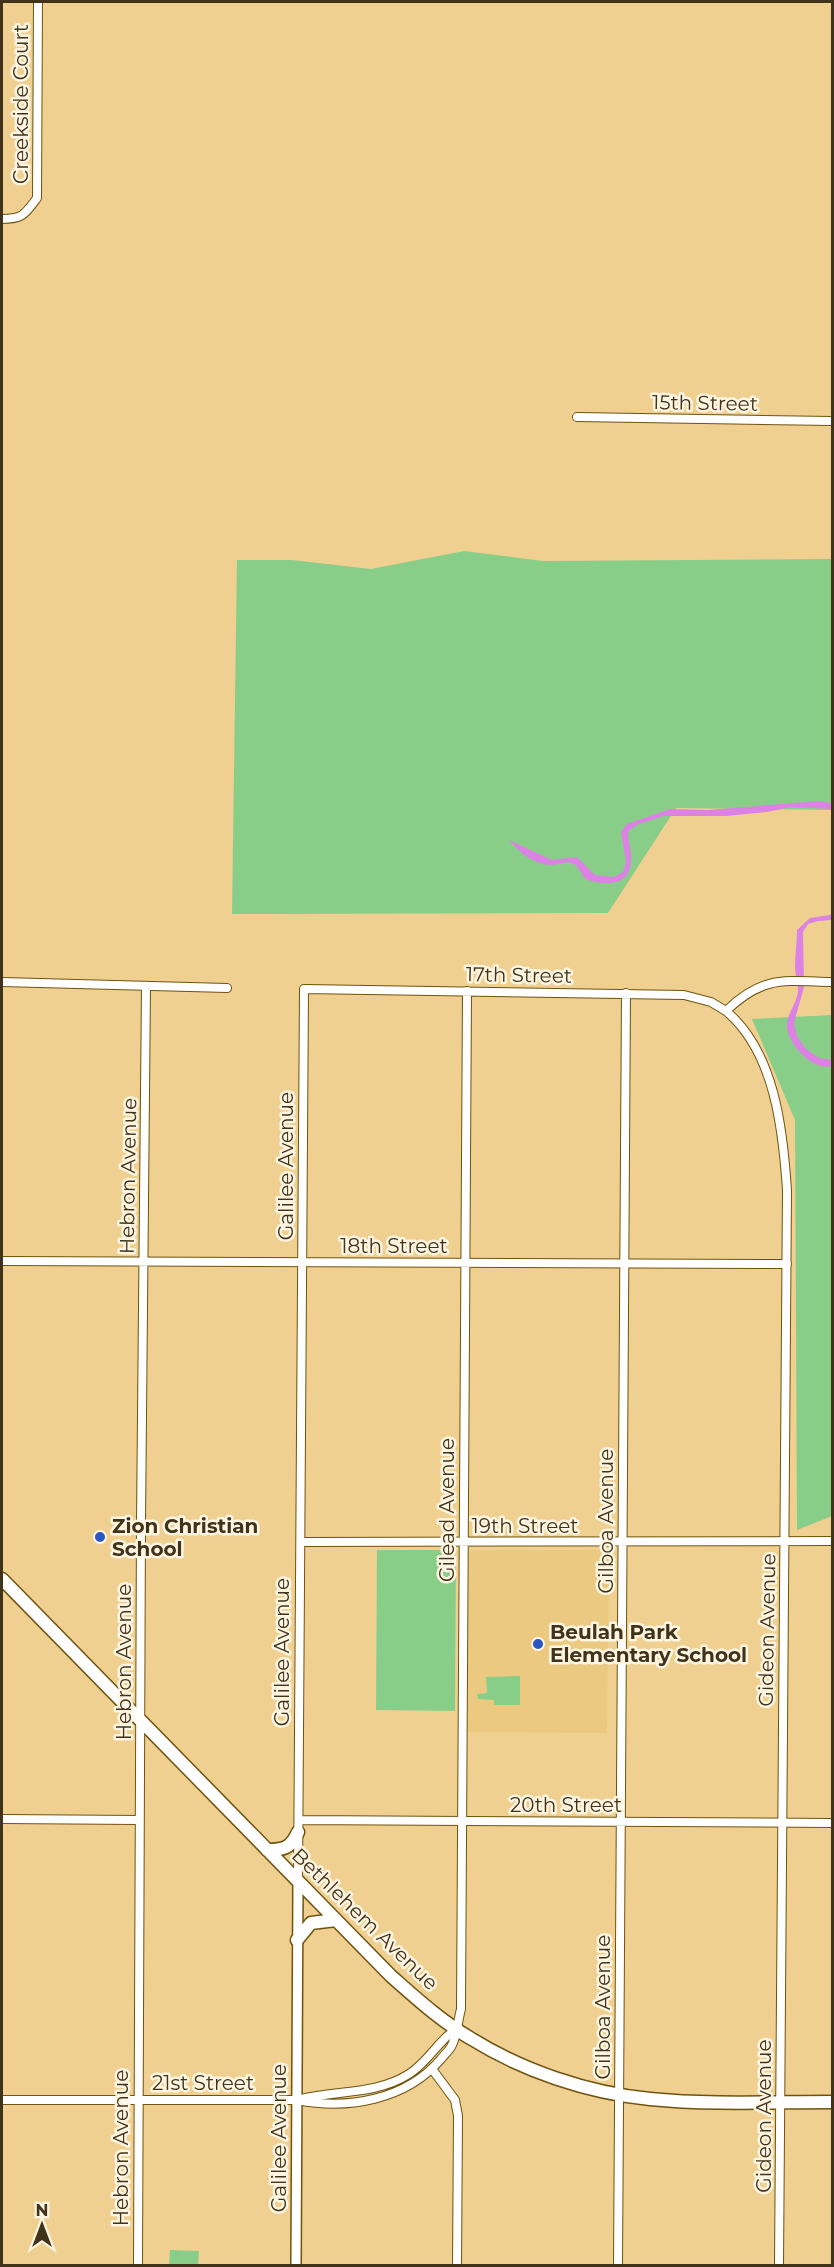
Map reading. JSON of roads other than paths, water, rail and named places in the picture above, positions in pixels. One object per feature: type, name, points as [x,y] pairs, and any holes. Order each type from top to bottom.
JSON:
[{"type":"main road","name":"Bethlehem Avenue","points":[[2,1579],[391,1976],[456,2029],[504,2056],[539,2072],[593,2089],[683,2101],[832,2102]]},
{"type":"main road","points":[[267,1850],[292,1845],[298,1826]]},
{"type":"main road","points":[[297,1940],[311,1923],[336,1920]]},
{"type":"street","name":"Creekside Court","points":[[2,219],[24,216],[37,198],[38,2]]},
{"type":"street","name":"15th Street","points":[[577,417],[832,421]]},
{"type":"street","points":[[2,982],[227,988]]},
{"type":"street","points":[[726,1011],[741,997],[770,982],[832,982]]},
{"type":"street","name":"Hebron Avenue","points":[[138,2265],[146,986]]},
{"type":"street","name":"17th Street","points":[[304,1038],[304,989],[696,996],[726,1011]]},
{"type":"street","name":"Gilead Avenue","points":[[432,2069],[453,2045],[461,2009],[467,991]]},
{"type":"street","name":"Gilboa Avenue","points":[[618,2265],[626,993]]},
{"type":"street","name":"Gideon Avenue","points":[[726,1011],[748,1034],[765,1071],[774,1095],[784,1151],[787,1264],[779,2265]]},
{"type":"street","name":"Galilee Avenue","points":[[296,2265],[304,1038]]},
{"type":"street","name":"18th Street","points":[[2,1261],[787,1264]]},
{"type":"street","name":"19th Street","points":[[301,1542],[832,1541]]},
{"type":"street","points":[[2,1819],[140,1820]]},
{"type":"street","name":"20th Street","points":[[298,1826],[461,1821],[832,1823]]},
{"type":"street","name":"21st Street","points":[[297,2100],[317,2095],[346,2094],[376,2088],[409,2074],[423,2062],[443,2038],[456,2029]]},
{"type":"street","points":[[432,2069],[455,2100],[458,2116],[457,2265]]},
{"type":"street","name":"21st Street","points":[[2,2100],[297,2100],[319,2104],[354,2103],[376,2098],[417,2082],[432,2069]]},
{"type":"place","name":"Zion Christian School","points":[[100,1537]]},
{"type":"place","name":"Beulah Park Elementary School","points":[[538,1644]]}]
